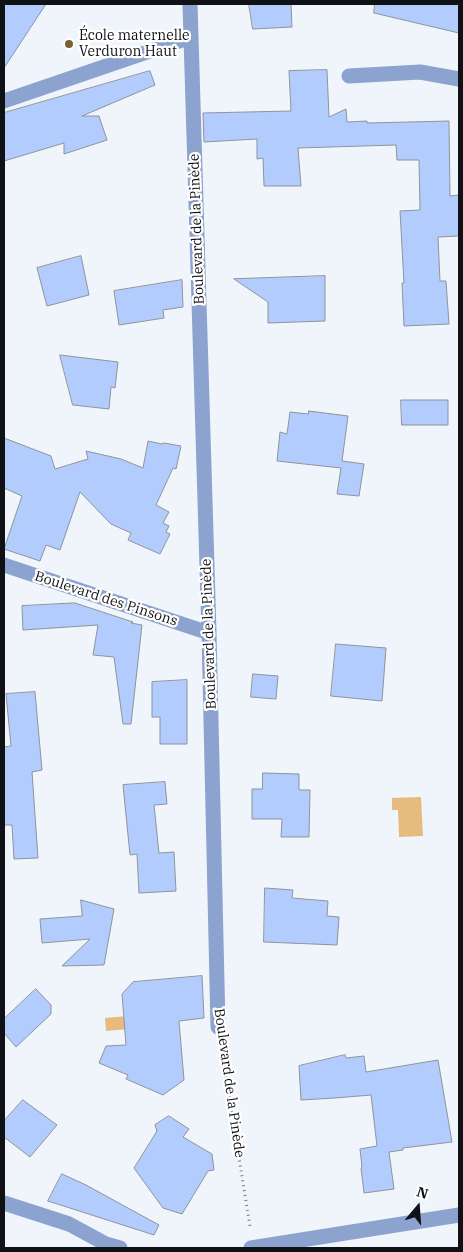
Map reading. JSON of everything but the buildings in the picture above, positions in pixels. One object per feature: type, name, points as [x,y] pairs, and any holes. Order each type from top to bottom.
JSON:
[{"type":"street","name":"Boulevard de la Pinède","points":[[190,4],[209,633],[218,1027]]},
{"type":"street","points":[[4,101],[190,37]]},
{"type":"street","points":[[349,76],[420,72],[459,79]]},
{"type":"street","name":"Boulevard des Pinsons","points":[[4,565],[209,633]]},
{"type":"street","points":[[4,1203],[69,1224],[106,1244],[120,1248]]},
{"type":"street","points":[[251,1248],[459,1214]]},
{"type":"path","name":"Boulevard de la Pinède","points":[[218,1027],[251,1232],[264,1230],[266,1246]]},
{"type":"shaded area","points":[[421,797],[423,836],[399,837],[398,810],[392,810],[392,798]]},
{"type":"shaded area","points":[[139,1015],[140,1028],[106,1031],[105,1018]]},
{"type":"place","name":"École maternelle Verduron Haut","points":[[69,44]]}]
